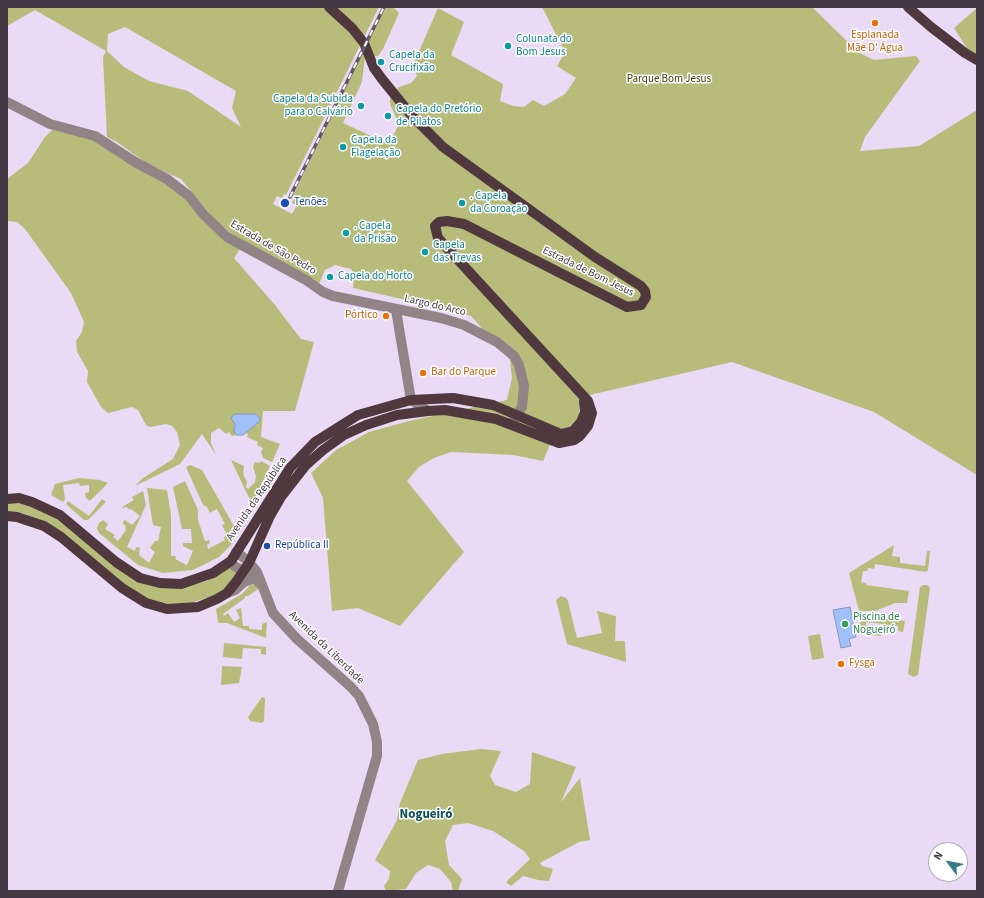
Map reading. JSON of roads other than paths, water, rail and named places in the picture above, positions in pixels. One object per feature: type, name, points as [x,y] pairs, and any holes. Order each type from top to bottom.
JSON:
[{"type":"main road","name":"Estrada de Bom Jesus","points":[[329,7],[352,28],[364,43],[374,68],[382,79],[412,116],[443,147],[589,252],[641,286],[645,291],[646,297],[641,305],[627,307],[464,224],[447,221],[439,222],[435,226],[435,232],[443,243],[534,340],[583,397]]},
{"type":"main road","points":[[908,7],[947,40],[977,60]]},
{"type":"main road","name":"Avenida da República","points":[[7,499],[18,498],[32,502],[60,515],[129,571],[140,578],[160,583],[190,583],[214,573],[233,557],[290,468],[315,442],[358,416],[411,400],[452,398],[493,405],[518,414],[556,433],[569,433],[578,426],[585,412],[583,397]]},
{"type":"main road","name":"Avenida da República","points":[[7,516],[17,517],[44,526],[62,537],[122,588],[146,604],[167,609],[198,607],[217,599],[226,593],[247,567],[270,516],[281,497],[306,465],[323,450],[344,435],[371,422],[397,415],[445,410],[481,415],[511,424],[559,443],[574,440],[585,431],[591,419],[590,406],[583,397]]},
{"type":"street","name":"Estrada de São Pedro","points":[[7,102],[50,124],[95,136],[135,162],[167,179],[189,196],[204,215],[227,237],[306,280],[323,292],[333,296],[396,310]]},
{"type":"street","name":"Largo do Arco","points":[[411,400],[396,310],[441,318],[464,325],[497,342],[514,356],[524,386],[524,400],[518,414],[511,424]]},
{"type":"street","points":[[411,400],[428,411]]},
{"type":"street","points":[[233,557],[234,566],[247,567],[257,581]]},
{"type":"street","points":[[226,593],[235,590],[244,582],[257,581]]},
{"type":"street","name":"Avenida da Liberdade","points":[[257,581],[273,613],[297,639],[351,687],[359,696],[373,724],[377,742],[377,756],[338,891]]},
{"type":"water","points":[[235,414],[256,414],[260,421],[243,435],[237,435],[234,432],[235,424],[231,418]]},
{"type":"water","name":"Piscina de Nogueiró","points":[[850,607],[856,637],[849,639],[851,646],[841,648],[833,610]]},
{"type":"railway","points":[[290,197],[384,7]]},
{"type":"place","name":"Esplanada Mãe D' Água","points":[[875,23]]},
{"type":"place","name":"Colunata do Bom Jesus","points":[[508,46]]},
{"type":"place","name":"Capela da Crucifixão","points":[[381,62]]},
{"type":"place","name":"Capela da Subida para o Calvário","points":[[361,106]]},
{"type":"place","name":"Capela do Pretório de Pilatos","points":[[388,116]]},
{"type":"place","name":"Capela da Flagelação","points":[[343,147]]},
{"type":"place","name":"Tenões","points":[[285,203]]},
{"type":"place","name":". Capela da Coroação","points":[[462,203]]},
{"type":"place","name":". Capela da Prisão","points":[[346,233]]},
{"type":"place","name":"Capela das Trevas","points":[[425,252]]},
{"type":"place","name":"Capela do Horto","points":[[330,277]]},
{"type":"place","name":"Pórtico","points":[[386,316]]},
{"type":"place","name":"Bar do Parque","points":[[423,373]]},
{"type":"place","name":"República II","points":[[267,546]]},
{"type":"place","name":"Piscina de Nogueiró","points":[[845,624]]},
{"type":"place","name":"Fysga","points":[[841,664]]},
{"type":"district","name":"Nogueiró","points":[[426,815]]},
{"type":"park label","name":"Parque Bom Jesus","points":[[669,80]]}]
